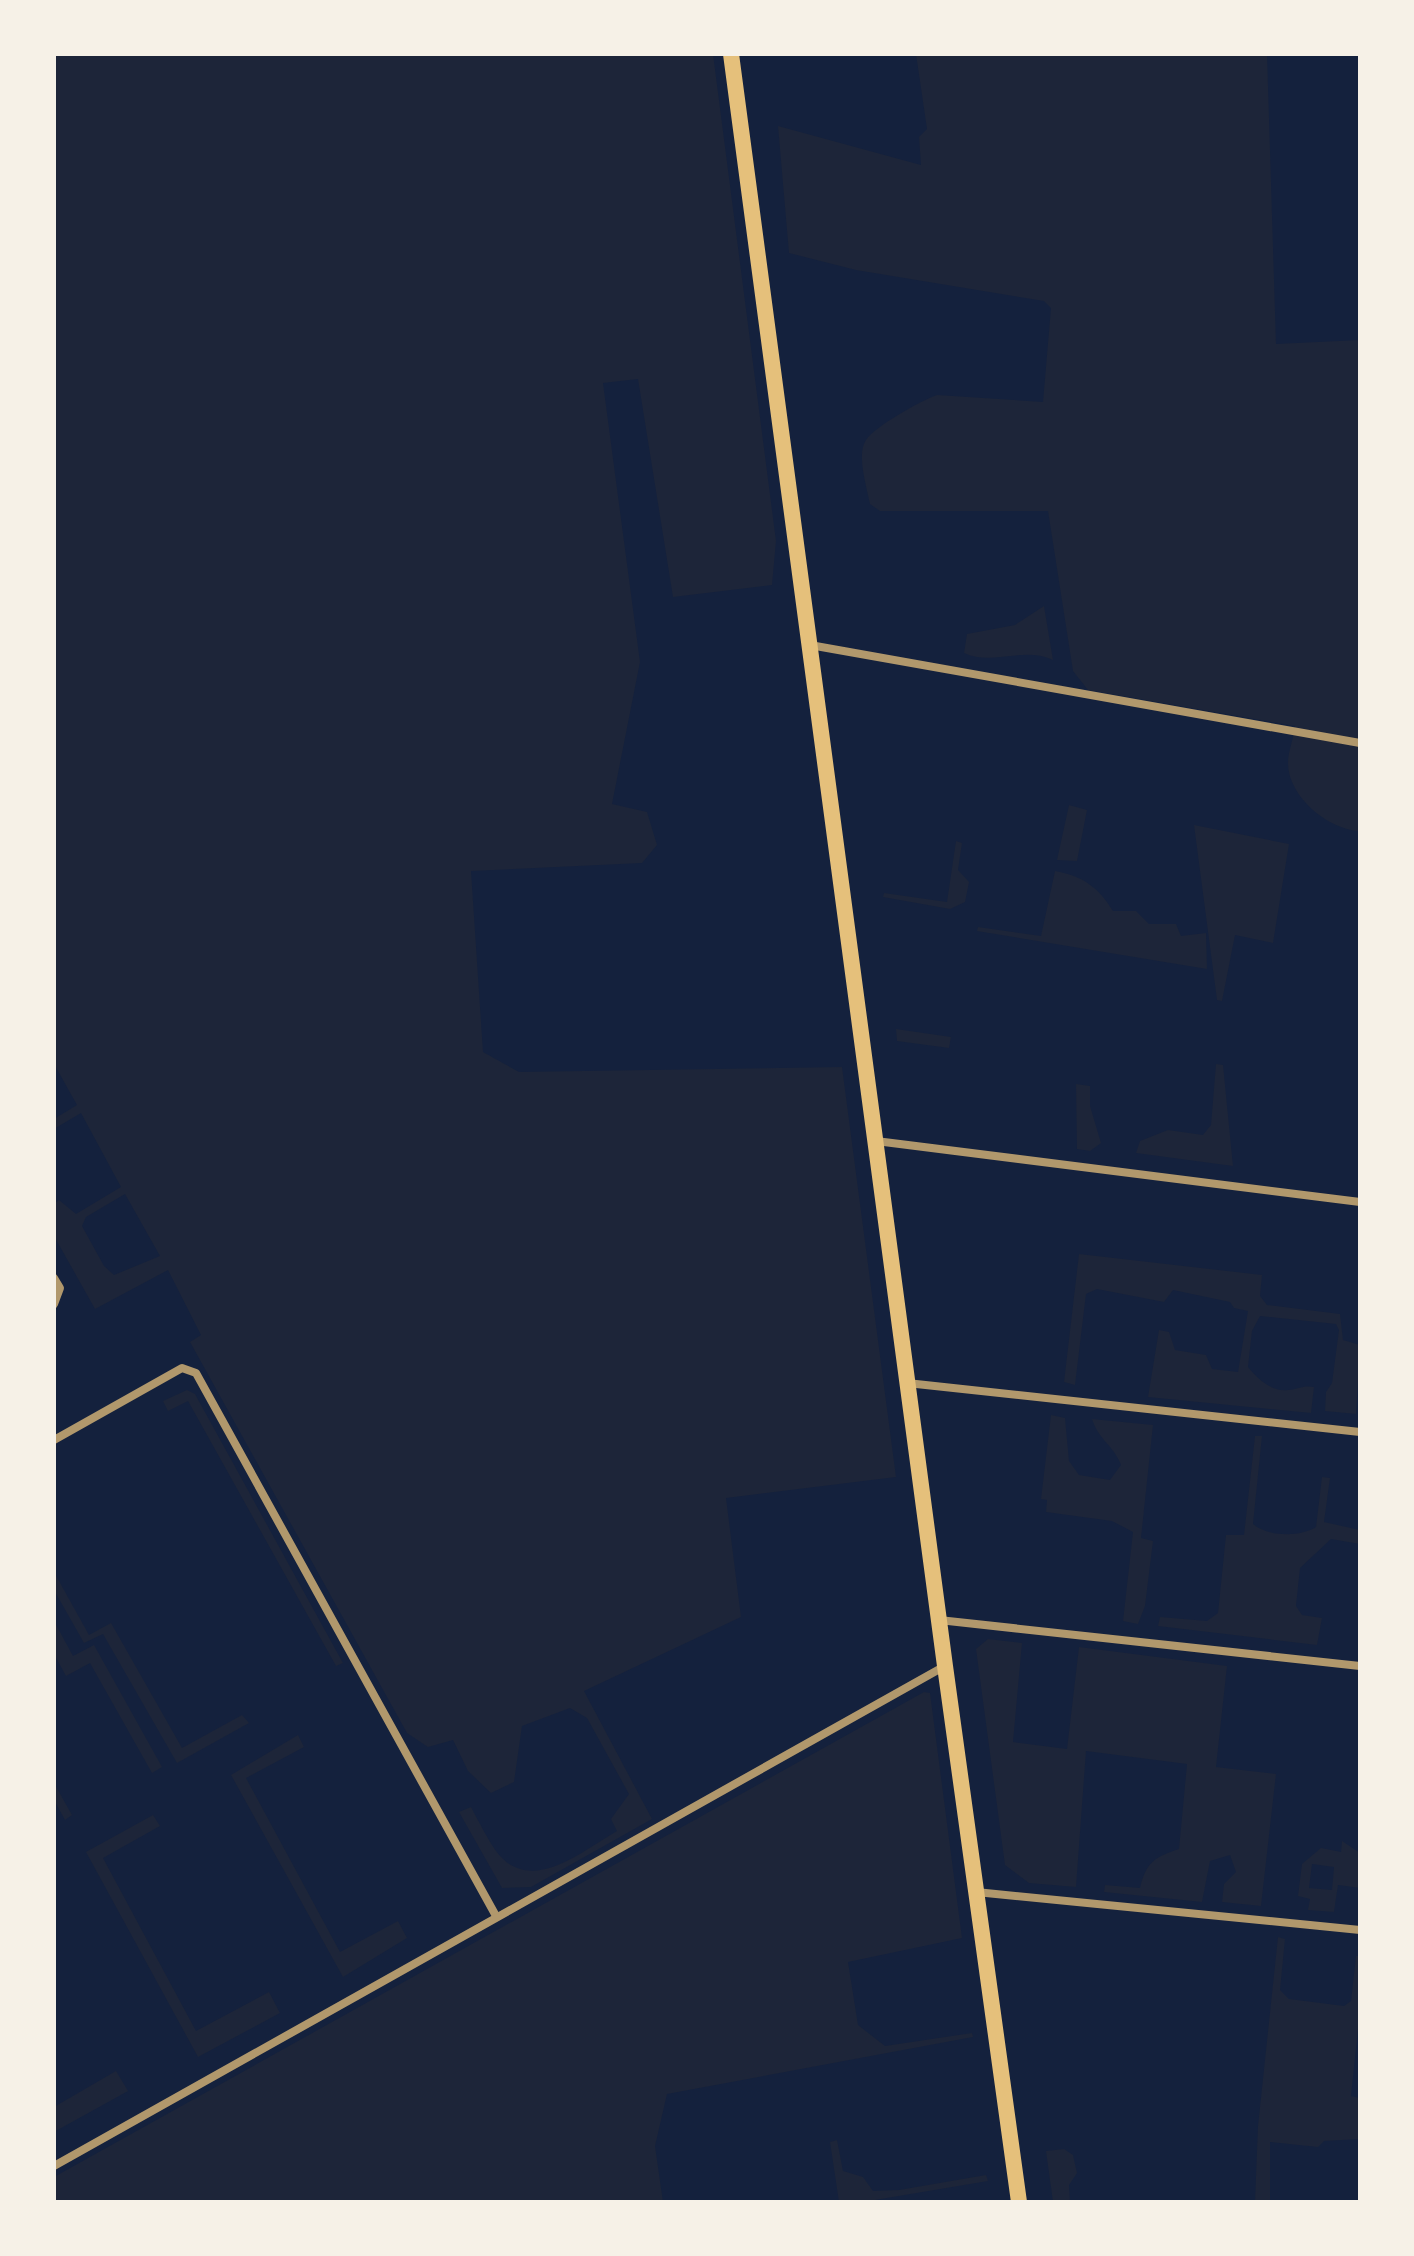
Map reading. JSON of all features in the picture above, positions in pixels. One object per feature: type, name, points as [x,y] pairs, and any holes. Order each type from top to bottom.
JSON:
[{"type":"main road","points":[[731,54],[938,1620],[1019,2202]]},
{"type":"street","points":[[810,645],[1360,743]]},
{"type":"street","points":[[875,1141],[1360,1202]]},
{"type":"street","points":[[54,1278],[60,1288],[54,1304]]},
{"type":"street","points":[[54,1440],[182,1368],[196,1373],[496,1916]]},
{"type":"street","points":[[907,1383],[1360,1432]]},
{"type":"street","points":[[938,1620],[1360,1666]]},
{"type":"street","points":[[54,2166],[945,1666]]},
{"type":"street","points":[[976,1892],[1360,1930]]},
{"type":"shaded area","points":[[54,54],[713,54],[776,541],[772,585],[673,597],[638,379],[603,383],[640,662],[612,804],[647,812],[657,845],[642,863],[471,871],[483,1052],[519,1072],[842,1067],[896,1477],[726,1498],[741,1617],[584,1691],[652,1819],[531,1887],[502,1888],[459,1812],[471,1807],[496,1851],[510,1864],[524,1870],[540,1870],[572,1858],[617,1831],[611,1819],[629,1794],[587,1718],[570,1708],[522,1726],[514,1782],[491,1793],[468,1771],[453,1740],[428,1747],[407,1733],[190,1342],[201,1335],[168,1270],[95,1309],[54,1236],[54,1204],[59,1200],[76,1214],[121,1187],[81,1113],[54,1129],[54,1119],[77,1105],[54,1064]],"holes":[[[125,1194],[160,1256],[114,1275],[104,1266],[82,1226],[86,1217]]]},
{"type":"shaded area","points":[[916,54],[1267,54],[1276,344],[1360,340],[1360,831],[1336,825],[1324,818],[1295,788],[1288,763],[1295,726],[1088,690],[1073,671],[1048,511],[880,511],[870,504],[863,471],[863,446],[878,428],[899,414],[937,395],[1043,402],[1051,308],[1044,301],[856,270],[789,253],[778,126],[921,165],[919,137],[927,129]]},
{"type":"shaded area","points":[[1044,606],[1053,660],[1031,655],[986,658],[964,653],[967,634],[1015,625]]},
{"type":"shaded area","points":[[1069,805],[1087,810],[1077,861],[1057,860]]},
{"type":"shaded area","points":[[1194,825],[1289,844],[1273,943],[1235,935],[1222,1001],[1217,1000]]},
{"type":"shaded area","points":[[956,841],[962,843],[958,870],[969,882],[965,902],[950,909],[883,897],[884,893],[947,902]]},
{"type":"shaded area","points":[[1055,871],[1089,884],[1102,895],[1113,911],[1136,911],[1149,924],[1176,924],[1181,936],[1206,933],[1207,969],[977,931],[978,927],[1041,936]]},
{"type":"shaded area","points":[[896,1029],[951,1037],[949,1048],[897,1041]]},
{"type":"shaded area","points":[[1216,1064],[1223,1065],[1233,1166],[1136,1153],[1140,1141],[1168,1130],[1203,1135],[1211,1125]]},
{"type":"shaded area","points":[[1076,1084],[1090,1086],[1090,1106],[1101,1143],[1090,1151],[1077,1149]]},
{"type":"shaded area","points":[[1079,1254],[1262,1275],[1260,1296],[1267,1305],[1340,1314],[1343,1340],[1360,1345],[1356,1414],[1325,1411],[1339,1330],[1336,1324],[1260,1316],[1252,1331],[1248,1367],[1260,1380],[1276,1389],[1314,1387],[1311,1413],[1148,1397],[1159,1330],[1169,1332],[1175,1350],[1206,1355],[1212,1369],[1238,1372],[1248,1311],[1234,1308],[1230,1302],[1173,1290],[1164,1302],[1097,1289],[1086,1294],[1075,1385],[1064,1382]]},
{"type":"shaded area","points":[[187,1390],[195,1394],[343,1663],[336,1666],[188,1401],[168,1411],[163,1401]]},
{"type":"shaded area","points":[[1051,1415],[1065,1418],[1069,1461],[1079,1475],[1110,1480],[1121,1465],[1092,1419],[1153,1425],[1141,1538],[1153,1541],[1145,1606],[1138,1624],[1123,1621],[1133,1532],[1112,1521],[1046,1512],[1047,1500],[1041,1499]]},
{"type":"shaded area","points":[[1255,1436],[1262,1436],[1253,1524],[1284,1534],[1302,1533],[1316,1527],[1322,1477],[1330,1478],[1324,1522],[1360,1530],[1360,1544],[1331,1539],[1300,1568],[1296,1606],[1302,1615],[1322,1618],[1317,1645],[1158,1626],[1160,1617],[1207,1621],[1218,1613],[1226,1535],[1244,1535]]},
{"type":"shaded area","points":[[54,1572],[89,1635],[111,1623],[182,1748],[242,1715],[249,1723],[177,1763],[103,1634],[84,1643],[54,1590]]},
{"type":"shaded area","points":[[54,1621],[73,1656],[94,1645],[162,1767],[152,1773],[90,1663],[66,1676],[54,1654]]},
{"type":"shaded area","points":[[988,1639],[1022,1643],[1013,1742],[1067,1749],[1079,1647],[1227,1666],[1216,1767],[1276,1774],[1261,1906],[1222,1902],[1224,1884],[1236,1872],[1230,1855],[1210,1861],[1202,1902],[1104,1892],[1105,1885],[1140,1888],[1152,1862],[1179,1849],[1187,1764],[1086,1751],[1076,1887],[1029,1883],[1005,1865],[976,1649]]},
{"type":"shaded area","points":[[924,1692],[930,1693],[962,1938],[848,1962],[858,2025],[885,2046],[972,2033],[973,2037],[667,2094],[655,2146],[663,2202],[54,2200],[54,2177]]},
{"type":"shaded area","points":[[298,1735],[304,1747],[246,1778],[340,1952],[398,1921],[407,1938],[343,1977],[231,1775]]},
{"type":"shaded area","points":[[54,1783],[72,1815],[65,1820],[54,1800]]},
{"type":"shaded area","points":[[153,1815],[160,1826],[103,1858],[196,2031],[269,1992],[280,2013],[198,2057],[86,1852]]},
{"type":"shaded area","points":[[1342,1841],[1360,1853],[1360,1888],[1338,1885],[1334,1912],[1308,1910],[1310,1899],[1298,1896],[1302,1864],[1321,1848],[1341,1852]],"holes":[[[1312,1864],[1334,1867],[1332,1890],[1309,1888]]]},
{"type":"shaded area","points":[[1278,1937],[1285,1939],[1280,1990],[1289,1999],[1344,2006],[1351,2001],[1356,1956],[1360,1956],[1360,2010],[1351,2096],[1360,2098],[1360,2139],[1324,2141],[1318,2147],[1270,2142],[1270,2202],[1255,2202],[1258,2126]]},
{"type":"shaded area","points":[[116,2071],[128,2091],[54,2132],[54,2107]]},
{"type":"shaded area","points":[[837,2140],[843,2171],[863,2177],[873,2191],[899,2190],[986,2175],[988,2181],[863,2202],[839,2202],[830,2142]]},
{"type":"shaded area","points":[[1064,2149],[1073,2155],[1077,2173],[1069,2185],[1070,2202],[1053,2202],[1046,2151]]}]
